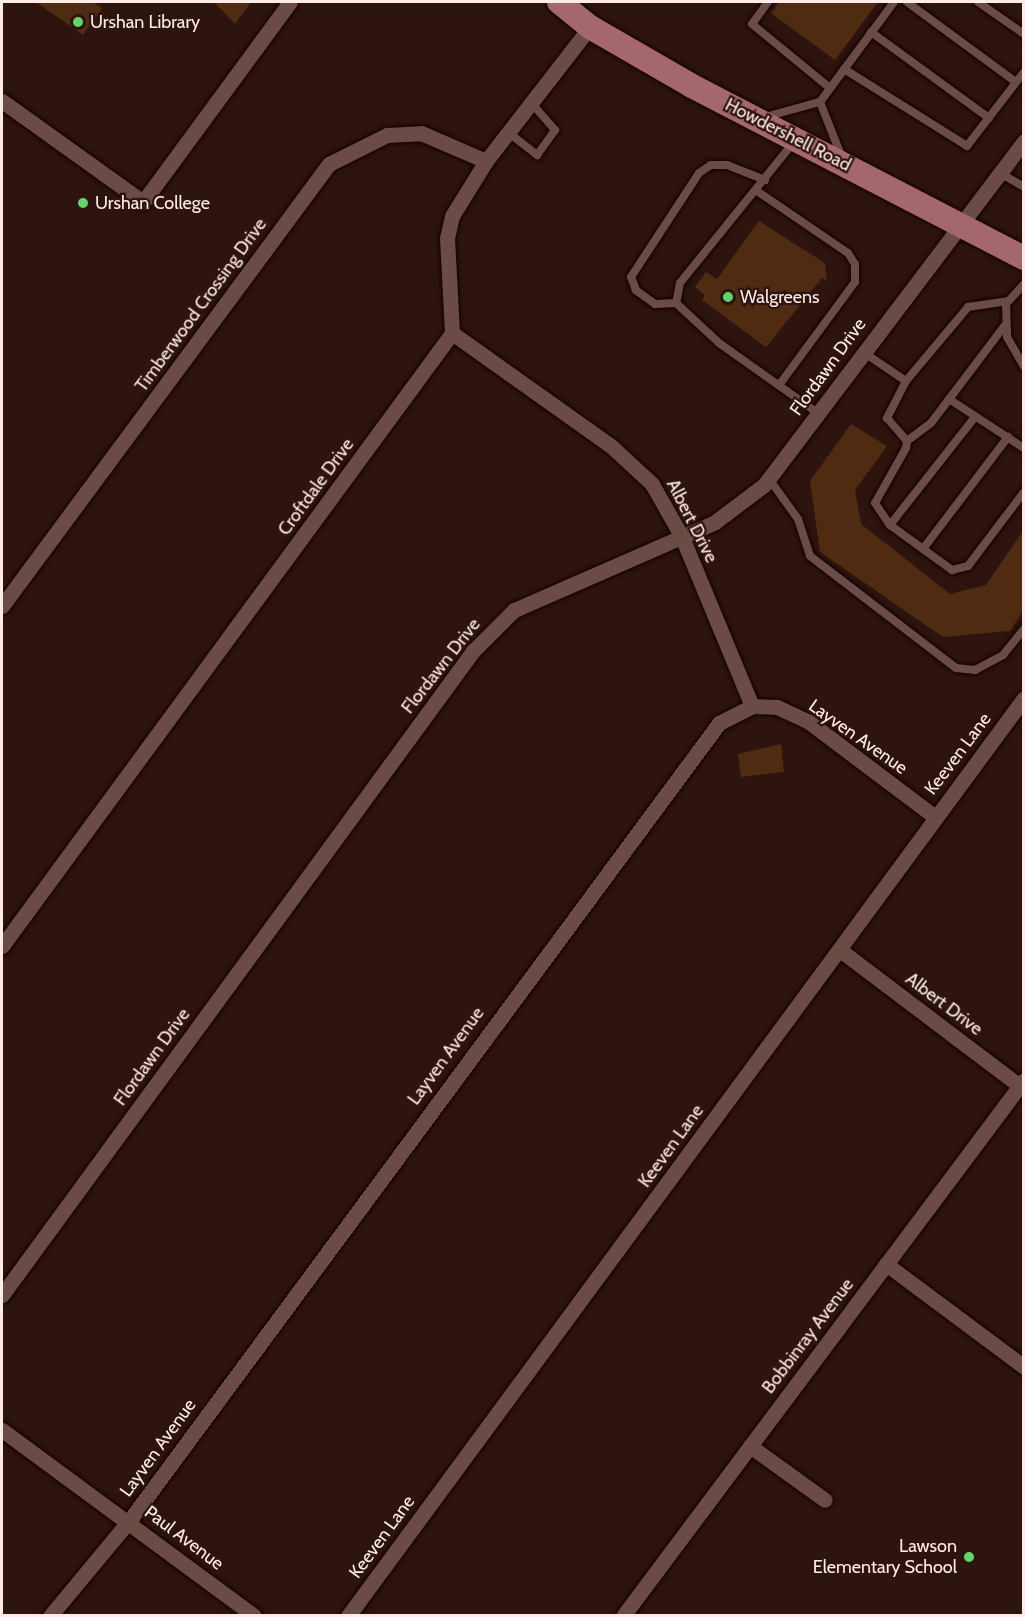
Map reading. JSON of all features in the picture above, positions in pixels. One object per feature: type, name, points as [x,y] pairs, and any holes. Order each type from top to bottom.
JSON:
[{"type":"main road","name":"Howdershell Road","points":[[559,2],[590,27],[757,120],[960,223],[1023,258]]},
{"type":"street","points":[[2,100],[143,202],[290,2]]},
{"type":"street","points":[[452,333],[447,238],[452,216],[486,161],[590,27]]},
{"type":"street","name":"Timberwood Crossing Drive","points":[[2,606],[329,164],[387,135],[421,133],[486,161]]},
{"type":"street","name":"Flordawn Drive","points":[[2,1295],[494,628],[549,591],[682,537],[740,506],[769,479],[1023,141]]},
{"type":"street","name":"Albert Drive","points":[[452,333],[635,465],[652,484],[682,537],[752,706]]},
{"type":"street","name":"Croftdale Drive","points":[[2,946],[452,333]]},
{"type":"street","name":"Keeven Lane","points":[[348,1616],[840,950],[1023,698]]},
{"type":"street","name":"Layven Avenue","points":[[50,1616],[129,1521],[706,735],[752,706],[777,707],[808,723],[935,817]]},
{"type":"street","name":"Albert Drive","points":[[840,950],[1022,1085]]},
{"type":"street","name":"Bobbinray Avenue","points":[[623,1616],[1022,1085]]},
{"type":"street","points":[[886,1264],[1023,1367]]},
{"type":"street","name":"Paul Avenue","points":[[2,1430],[129,1521],[254,1616]]},
{"type":"street","points":[[750,1446],[825,1500]]},
{"type":"lane","points":[[768,2],[752,24],[830,88]]},
{"type":"lane","points":[[757,120],[820,102],[894,2]]},
{"type":"lane","points":[[907,2],[1016,82]]},
{"type":"lane","points":[[978,2],[1023,34]]},
{"type":"lane","points":[[871,32],[989,118]]},
{"type":"lane","points":[[844,69],[967,146],[1023,72]]},
{"type":"lane","points":[[509,134],[537,154],[555,130],[531,102]]},
{"type":"lane","points":[[820,102],[845,165]]},
{"type":"lane","points":[[676,303],[680,283],[757,191],[796,140]]},
{"type":"lane","points":[[765,180],[727,165],[711,165],[699,173],[631,277],[636,290],[655,304],[676,303],[818,414]]},
{"type":"lane","points":[[1000,173],[1023,187]]},
{"type":"lane","points":[[757,191],[848,253],[855,264],[855,282],[778,385]]},
{"type":"lane","points":[[1023,284],[1008,301],[1006,324],[1007,337],[1023,366]]},
{"type":"lane","points":[[907,441],[887,418],[906,381],[968,307],[1008,301]]},
{"type":"lane","points":[[1006,324],[931,423],[907,441],[875,503],[890,525],[952,570],[968,566],[1023,492]]},
{"type":"lane","points":[[864,352],[906,381]]},
{"type":"lane","points":[[949,399],[1023,448]]},
{"type":"lane","points":[[890,525],[975,417]]},
{"type":"lane","points":[[923,549],[1008,437]]},
{"type":"lane","points":[[769,479],[798,519],[810,556],[956,668],[975,670],[1003,655],[1023,629]]},
{"type":"building","name":"Urshan Library","points":[[36,2],[93,2],[102,8],[83,35]]},
{"type":"building","points":[[214,2],[251,2],[235,24]]},
{"type":"building","points":[[779,2],[878,2],[835,60],[771,13]]},
{"type":"building","name":"Walgreens","points":[[759,221],[825,263],[827,282],[822,278],[766,347],[702,300],[705,295],[695,287],[706,272],[717,279]]},
{"type":"building","points":[[851,424],[887,446],[855,490],[861,524],[950,594],[986,585],[1023,531],[1023,611],[1010,631],[943,637],[820,552],[810,481]]},
{"type":"building","points":[[781,744],[784,772],[741,777],[738,754]]},
{"type":"place","name":"Urshan Library","points":[[78,22]]},
{"type":"place","name":"Urshan College","points":[[83,203]]},
{"type":"place","name":"Walgreens","points":[[728,297]]},
{"type":"place","name":"Lawson Elementary School","points":[[969,1557]]}]
